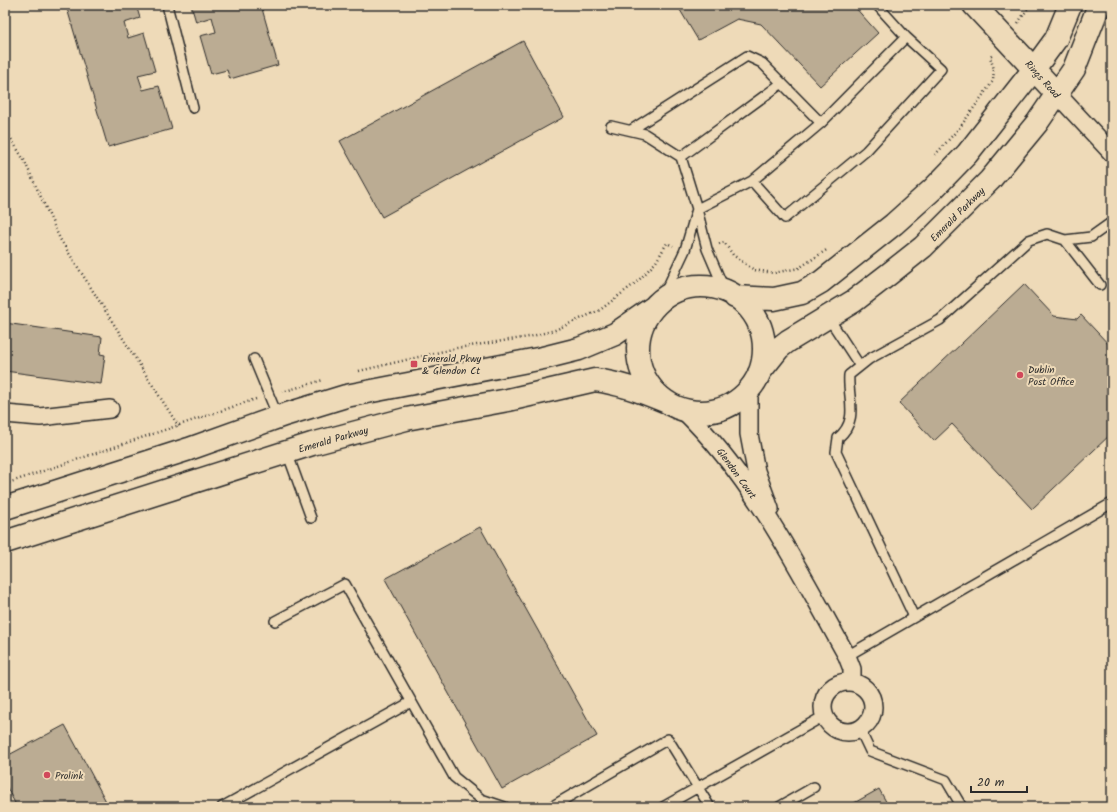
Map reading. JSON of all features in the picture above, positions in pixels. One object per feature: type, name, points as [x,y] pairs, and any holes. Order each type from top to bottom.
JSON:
[{"type":"main road","name":"Rings Road","points":[[974,5],[1058,95]]},
{"type":"main road","points":[[5,508],[189,449],[278,417],[346,396],[543,358],[579,349],[614,334],[673,292],[686,288],[712,287],[730,294],[774,299],[802,293],[821,282],[894,224],[933,189],[967,154],[1056,39],[1070,5]]},
{"type":"main road","name":"Emerald Parkway","points":[[754,382],[779,348],[854,301],[923,247],[958,214],[990,180],[1058,95],[1074,69],[1099,5]]},
{"type":"main road","points":[[658,303],[642,328],[639,340],[640,364],[650,386],[675,406],[701,413],[719,410],[735,403],[754,382],[764,349],[759,325],[753,314],[730,294]]},
{"type":"main road","name":"Emerald Parkway","points":[[5,542],[287,452],[406,418],[508,400],[595,380],[609,382],[650,394],[675,406]]},
{"type":"street","name":"Rings Road","points":[[1058,95],[1112,153]]},
{"type":"street","name":"Glendon Court","points":[[754,382],[749,434],[756,470],[782,541]]},
{"type":"street","name":"Glendon Court","points":[[675,406],[707,434],[730,462],[782,541],[847,656],[852,668],[852,682]]},
{"type":"street","points":[[5,414],[40,417],[110,409]]},
{"type":"street","points":[[843,682],[852,682],[865,689],[873,702],[871,718],[860,730],[847,733],[834,729],[828,723],[824,716],[822,707],[828,691],[843,682]]},
{"type":"lane","points":[[167,5],[193,108]]},
{"type":"lane","points":[[752,180],[785,218],[866,151],[941,69],[906,37],[877,5]]},
{"type":"lane","points":[[658,303],[685,250],[697,208],[752,180],[821,123],[906,37]]},
{"type":"lane","points":[[631,130],[747,56],[762,63],[821,123]]},
{"type":"lane","points":[[681,157],[782,83]]},
{"type":"lane","points":[[611,126],[645,134],[681,157],[697,208],[706,249],[730,294]]},
{"type":"lane","points":[[914,617],[836,452],[838,438],[844,433],[851,414],[852,400],[848,389],[849,375],[860,366],[940,320],[1029,240],[1047,234],[1065,240],[1091,237],[1110,227]]},
{"type":"lane","points":[[1065,240],[1100,285]]},
{"type":"lane","points":[[828,317],[860,366]]},
{"type":"lane","points":[[254,358],[278,417]]},
{"type":"lane","points":[[287,452],[311,518]]},
{"type":"lane","points":[[847,656],[1112,503]]},
{"type":"lane","points":[[275,621],[345,584],[454,777],[481,799],[505,807]]},
{"type":"lane","points":[[222,807],[411,702]]},
{"type":"lane","points":[[663,807],[824,716]]},
{"type":"lane","points":[[860,730],[870,751],[946,780],[962,807]]},
{"type":"lane","points":[[551,807],[668,739],[710,807]]},
{"type":"lane","points":[[779,807],[814,787]]},
{"type":"path","points":[[931,160],[961,126],[993,81],[994,69],[990,57]]},
{"type":"path","points":[[5,129],[24,160],[60,239],[178,426]]},
{"type":"path","points":[[715,246],[724,242],[733,255],[754,270],[774,273],[799,268],[831,246]]},
{"type":"path","points":[[358,371],[457,348],[530,337],[555,330],[600,310],[638,282],[656,262],[667,244],[676,247]]},
{"type":"path","points":[[283,392],[327,379]]},
{"type":"path","points":[[5,484],[260,398]]},
{"type":"building","points":[[66,5],[136,5],[140,18],[124,23],[128,38],[144,33],[155,71],[138,75],[143,90],[159,86],[172,129],[108,147]]},
{"type":"building","points":[[191,5],[261,5],[278,65],[230,79],[227,70],[211,74],[200,36],[216,32],[212,17],[196,22]]},
{"type":"building","points":[[677,5],[853,5],[878,33],[820,86],[761,24],[737,19],[698,40]]},
{"type":"building","points":[[523,41],[564,117],[382,217],[340,141]]},
{"type":"building","name":"Dublin Post Office","points":[[1024,284],[1054,316],[1077,319],[1081,315],[1112,348],[1112,433],[1032,509],[952,424],[934,441],[899,403]]},
{"type":"building","points":[[5,323],[102,337],[100,354],[105,355],[101,384],[5,371]]},
{"type":"building","points":[[480,527],[597,736],[502,789],[385,579]]},
{"type":"building","points":[[65,725],[109,807],[17,807],[5,784],[5,757]]},
{"type":"building","points":[[879,789],[889,807],[847,807]]},
{"type":"place","name":"Emerald Pkwy & Glendon Ct","points":[[414,364]]},
{"type":"place","name":"Dublin Post Office","points":[[1020,375]]},
{"type":"place","name":"Prolink","points":[[47,775]]}]
